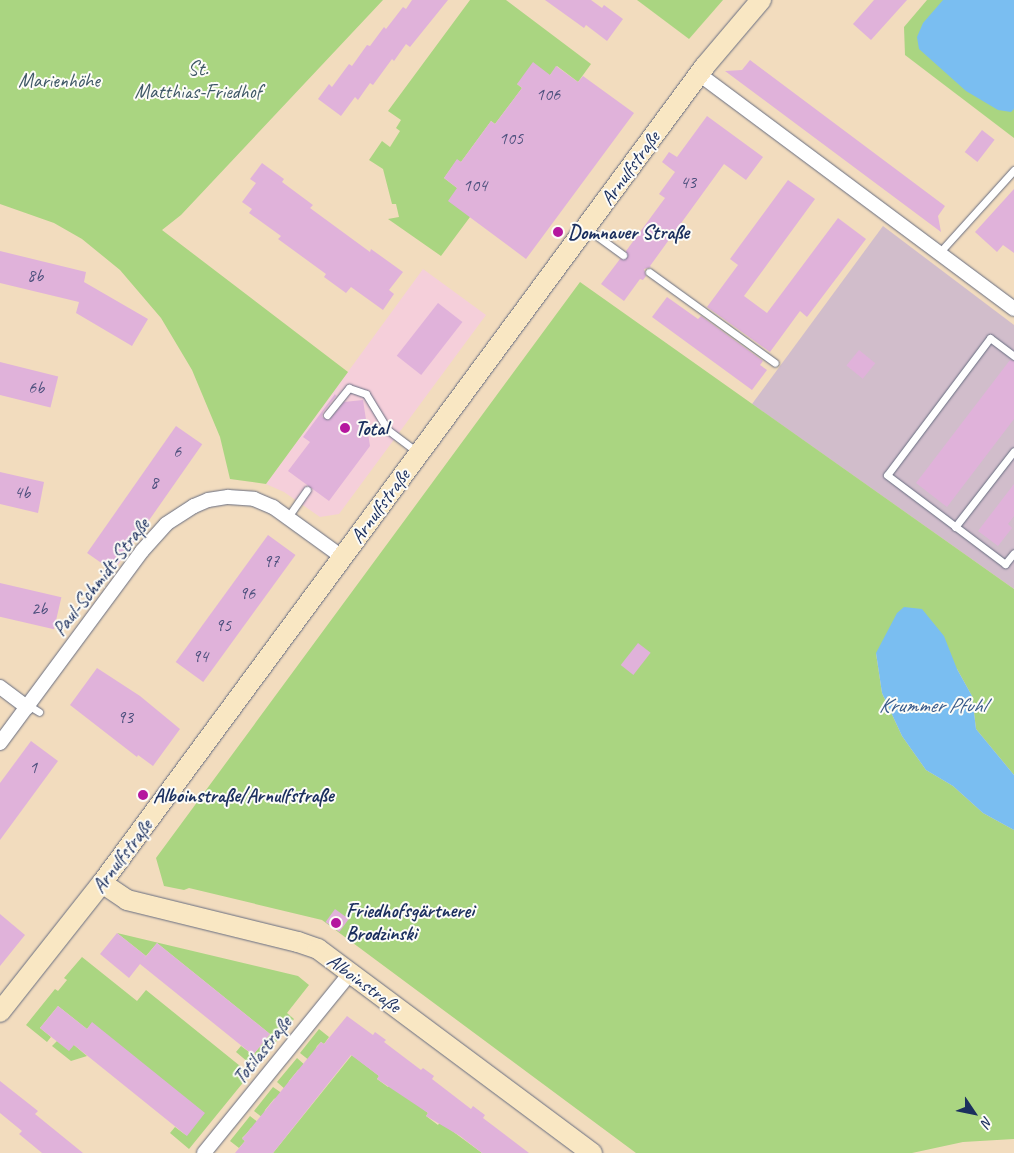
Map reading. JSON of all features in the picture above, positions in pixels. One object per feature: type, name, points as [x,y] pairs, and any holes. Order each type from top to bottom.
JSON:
[{"type":"main road","name":"Arnulfstraße","points":[[0,1012],[102,883],[699,74],[761,0]]},
{"type":"main road","name":"Alboinstraße","points":[[102,883],[127,900],[311,946],[351,972],[592,1153]]},
{"type":"street","points":[[699,74],[1014,309]]},
{"type":"street","name":"Paul-Schmidt-Straße","points":[[0,743],[31,708],[142,551],[156,534],[181,513],[208,500],[232,497],[254,499],[273,507],[342,557]]},
{"type":"street","points":[[0,687],[31,708]]},
{"type":"street","name":"Totilastraße","points":[[204,1153],[351,972]]},
{"type":"lane","points":[[939,253],[1014,170]]},
{"type":"lane","points":[[586,228],[623,254]]},
{"type":"lane","points":[[649,272],[775,363]]},
{"type":"lane","points":[[1014,356],[990,338],[887,475],[1005,564],[1014,553]]},
{"type":"lane","points":[[327,415],[349,388],[366,394],[388,430],[419,453]]},
{"type":"lane","points":[[955,527],[1014,451]]},
{"type":"lane","points":[[288,517],[307,490]]},
{"type":"shaded area","points":[[883,226],[1014,325],[1014,589],[752,404]]},
{"type":"shaded area","points":[[423,269],[486,315],[339,514],[320,517],[284,492],[266,484]]},
{"type":"green space","points":[[0,0],[383,0],[181,215],[162,230],[348,372],[266,484],[230,479],[220,437],[192,370],[161,318],[120,270],[82,239],[54,223],[0,204]]},
{"type":"green space","points":[[470,0],[506,0],[591,64],[578,82],[557,66],[550,75],[517,84],[522,88],[495,124],[491,121],[461,162],[457,160],[444,178],[457,188],[470,217],[441,256],[388,219],[399,217],[396,204],[392,204],[383,169],[369,160],[382,141],[390,147],[400,131],[396,128],[401,120],[388,111]]},
{"type":"green space","points":[[637,0],[723,0],[689,39]]},
{"type":"green space","points":[[927,0],[1014,0],[1014,138],[905,55],[904,27]]},
{"type":"green space","points":[[580,282],[1014,589],[1014,775],[976,729],[972,696],[957,669],[876,653],[882,693],[902,736],[926,770],[953,786],[983,813],[1014,830],[1014,1139],[963,1142],[912,1153],[636,1153],[322,920],[189,888],[184,890],[164,886],[156,858]]},
{"type":"green space","points":[[117,933],[298,976],[309,985],[287,1013],[294,1019],[255,1068],[236,1052],[241,1046],[253,1055],[270,1034],[157,943],[146,956]]},
{"type":"green space","points":[[82,957],[137,1001],[146,990],[250,1074],[189,1149],[170,1133],[175,1127],[187,1136],[92,1023],[87,1029],[58,1006],[40,1028],[51,1037],[47,1042],[26,1025],[55,989],[58,991],[67,980],[64,978]]},
{"type":"green space","points":[[319,1029],[329,1037],[324,1044],[321,1042],[317,1046],[310,1061],[300,1053]]},
{"type":"green space","points":[[57,1041],[74,1045],[87,1056],[71,1061],[52,1046]]},
{"type":"green space","points":[[352,1055],[379,1076],[377,1079],[388,1087],[391,1084],[428,1113],[426,1116],[438,1125],[440,1122],[482,1153],[273,1153]]},
{"type":"green space","points":[[297,1058],[306,1066],[298,1070],[289,1081],[286,1090],[277,1082]]},
{"type":"green space","points":[[273,1087],[283,1094],[274,1099],[265,1110],[263,1118],[254,1111]]},
{"type":"green space","points":[[250,1116],[259,1123],[254,1129],[251,1128],[242,1138],[245,1141],[239,1148],[230,1141]]},
{"type":"water","points":[[943,0],[1014,0],[1014,109],[1011,112],[998,110],[966,91],[919,49],[917,37],[923,23]]},
{"type":"water","name":"Krummer Pfuhl","points":[[904,607],[922,609],[944,636],[957,669],[972,696],[976,729],[1014,775],[1014,830],[983,813],[953,786],[926,770],[902,736],[882,693],[876,653],[897,613]]},
{"type":"building","points":[[412,0],[448,0],[410,47],[406,44],[394,61],[392,59],[373,85],[370,83],[358,100],[355,97],[341,116],[318,99],[329,84],[332,87],[349,64],[352,66],[367,45],[370,46],[384,27],[386,29],[403,7],[406,9]]},
{"type":"building","points":[[545,0],[591,0],[602,8],[604,5],[623,19],[607,41],[586,25],[584,28]]},
{"type":"building","points":[[874,0],[907,0],[871,40],[853,24]]},
{"type":"building","points":[[750,60],[945,206],[938,216],[941,232],[725,71],[742,70]]},
{"type":"building","points":[[533,62],[550,75],[556,66],[578,82],[583,76],[634,113],[526,259],[448,201],[457,188],[444,178],[457,159],[461,162],[491,121],[495,124],[522,88],[517,84]]},
{"type":"building","points":[[707,116],[763,157],[746,180],[724,164],[651,267],[644,269],[646,276],[643,280],[640,279],[624,301],[601,284],[620,259],[627,258],[626,251],[665,198],[659,194],[675,172],[662,162],[669,152],[677,157]]},
{"type":"building","points":[[982,130],[995,140],[977,162],[965,152]]},
{"type":"building","points":[[262,163],[284,179],[282,182],[313,205],[310,208],[370,252],[371,249],[403,272],[389,290],[394,294],[383,310],[351,287],[346,293],[324,277],[326,274],[278,239],[281,236],[249,213],[252,209],[242,202],[256,183],[250,179]]},
{"type":"building","points":[[788,180],[815,199],[744,296],[767,313],[838,218],[866,239],[807,317],[800,311],[770,352],[707,307],[738,265],[730,259]]},
{"type":"building","points":[[1014,189],[1014,253],[1003,245],[997,252],[975,232]]},
{"type":"building","points":[[0,251],[86,272],[84,282],[148,319],[132,346],[76,313],[79,302],[0,283]]},
{"type":"building","points":[[667,297],[698,319],[701,316],[763,361],[760,365],[767,370],[752,390],[652,317]]},
{"type":"building","points":[[438,303],[462,322],[421,375],[397,356]]},
{"type":"building","points":[[859,350],[875,363],[863,379],[846,366]]},
{"type":"building","points":[[1010,360],[1014,361],[1014,419],[947,507],[916,483]]},
{"type":"building","points":[[0,362],[58,377],[50,408],[0,395]]},
{"type":"building","points":[[335,394],[336,396],[323,412],[322,417],[329,420],[344,402],[363,400],[370,446],[329,501],[288,471],[310,442],[303,437]]},
{"type":"building","points":[[176,426],[202,444],[113,571],[87,553]]},
{"type":"building","points":[[0,472],[44,482],[38,513],[0,504]]},
{"type":"building","points":[[1014,484],[1014,516],[1008,524],[1012,528],[998,546],[978,531]]},
{"type":"building","points":[[268,535],[296,555],[203,682],[176,662]]},
{"type":"building","points":[[0,583],[61,597],[54,629],[0,617]]},
{"type":"building","points":[[638,643],[651,653],[633,675],[621,665]]},
{"type":"building","points":[[97,668],[140,696],[180,729],[153,766],[138,755],[137,757],[70,705]]},
{"type":"building","points":[[31,741],[58,761],[0,840],[0,783]]},
{"type":"building","points":[[335,909],[349,919],[339,932],[326,922]]},
{"type":"building","points":[[0,914],[25,935],[0,966]]},
{"type":"building","points":[[117,933],[146,956],[143,960],[157,943],[270,1034],[253,1055],[140,964],[129,978],[100,954]]},
{"type":"building","points":[[58,1006],[87,1029],[92,1022],[205,1113],[187,1136],[74,1045],[69,1051],[40,1028]]},
{"type":"building","points":[[347,1016],[373,1035],[375,1032],[386,1040],[384,1042],[421,1070],[423,1068],[434,1076],[432,1079],[471,1109],[473,1106],[485,1115],[483,1118],[529,1153],[482,1153],[460,1136],[426,1116],[428,1113],[377,1079],[379,1076],[351,1055],[273,1153],[235,1153],[245,1141],[242,1139],[321,1042],[324,1044]]},
{"type":"building","points":[[0,1081],[38,1111],[35,1114],[83,1153],[42,1153],[19,1134],[22,1131],[0,1113]]},
{"type":"place","name":"Domnauer Straße","points":[[558,232]]},
{"type":"place","name":"Total","points":[[345,428]]},
{"type":"place","name":"Alboinstraße/Arnulfstraße","points":[[143,795]]},
{"type":"place","name":"Friedhofsgärtnerei Brodzinski","points":[[336,923]]},
{"type":"park label","name":"Marienhöhe","points":[[59,80]]},
{"type":"park label","name":"St. Matthias-Friedhof","points":[[198,80]]}]
